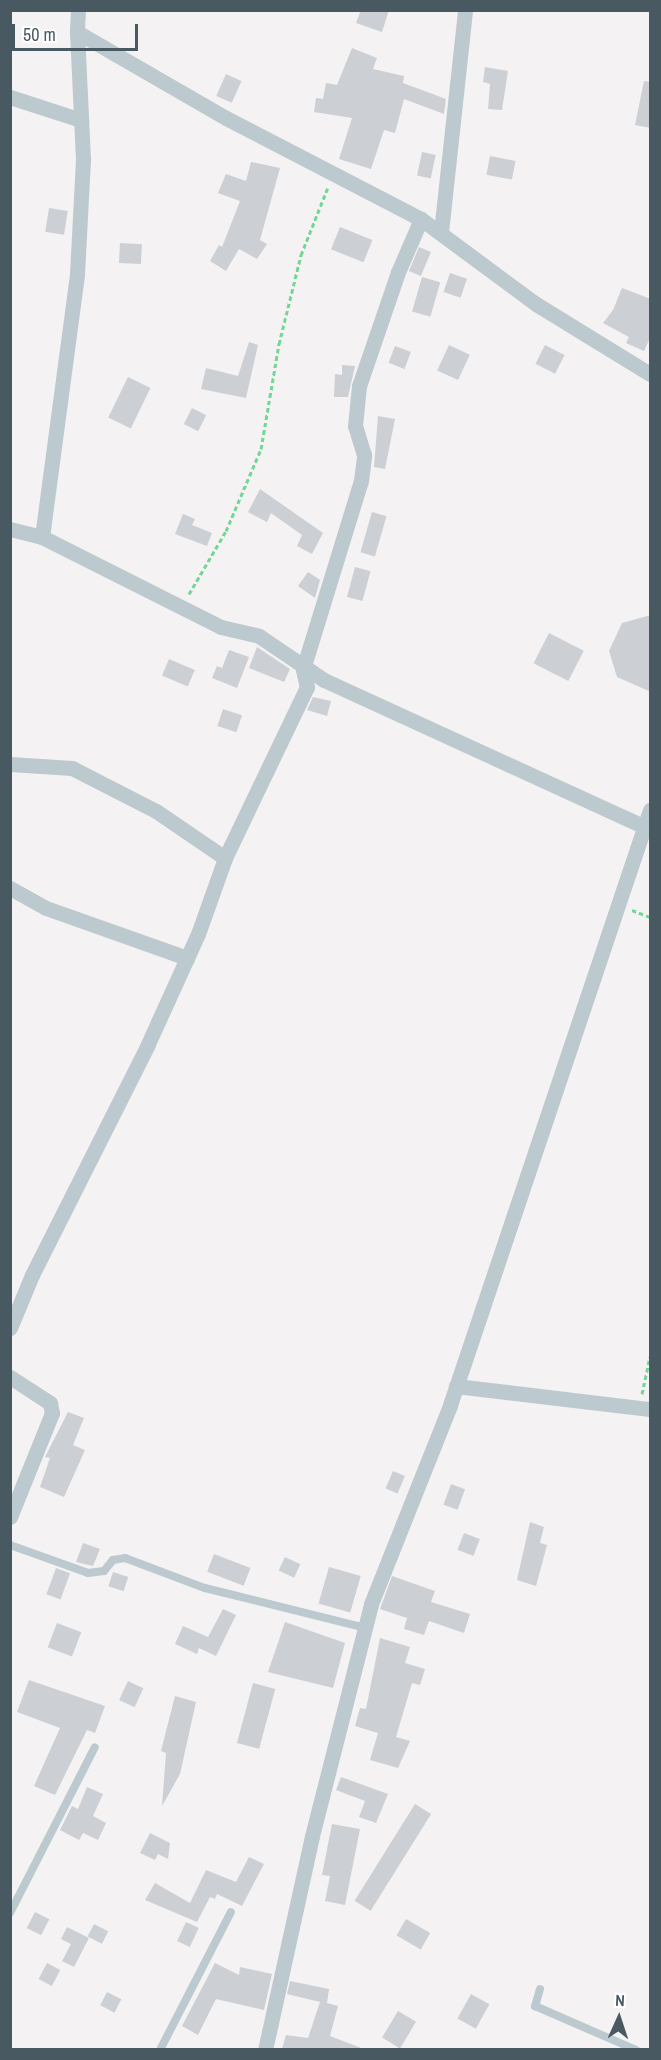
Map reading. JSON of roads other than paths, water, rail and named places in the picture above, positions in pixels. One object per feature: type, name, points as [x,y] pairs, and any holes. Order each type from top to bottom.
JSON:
[{"type":"street","points":[[42,537],[77,274],[81,120],[78,10]]},
{"type":"street","points":[[441,232],[465,10]]},
{"type":"street","points":[[77,32],[226,118],[421,219],[536,304],[651,374]]},
{"type":"street","points":[[10,97],[81,120]]},
{"type":"street","points":[[10,1328],[187,958],[225,858],[307,687],[303,669],[361,481],[364,455],[355,426],[359,386],[398,272],[421,219]]},
{"type":"street","points":[[10,529],[42,537],[220,627],[259,636],[303,669],[643,826]]},
{"type":"street","points":[[10,764],[72,768],[156,811],[225,858]]},
{"type":"street","points":[[265,2049],[312,1836],[365,1629],[392,1549],[456,1386],[643,826],[651,810]]},
{"type":"street","points":[[10,888],[46,908],[187,958]]},
{"type":"street","points":[[10,1377],[50,1402],[52,1413],[10,1517]]},
{"type":"street","points":[[456,1386],[645,1408]]},
{"type":"lane","points":[[10,1545],[88,1573],[104,1572],[113,1560],[125,1558],[206,1588],[365,1629]]},
{"type":"lane","points":[[10,1913],[95,1747]]},
{"type":"lane","points":[[160,2049],[231,1912]]},
{"type":"lane","points":[[540,1989],[535,2006],[636,2049]]}]
